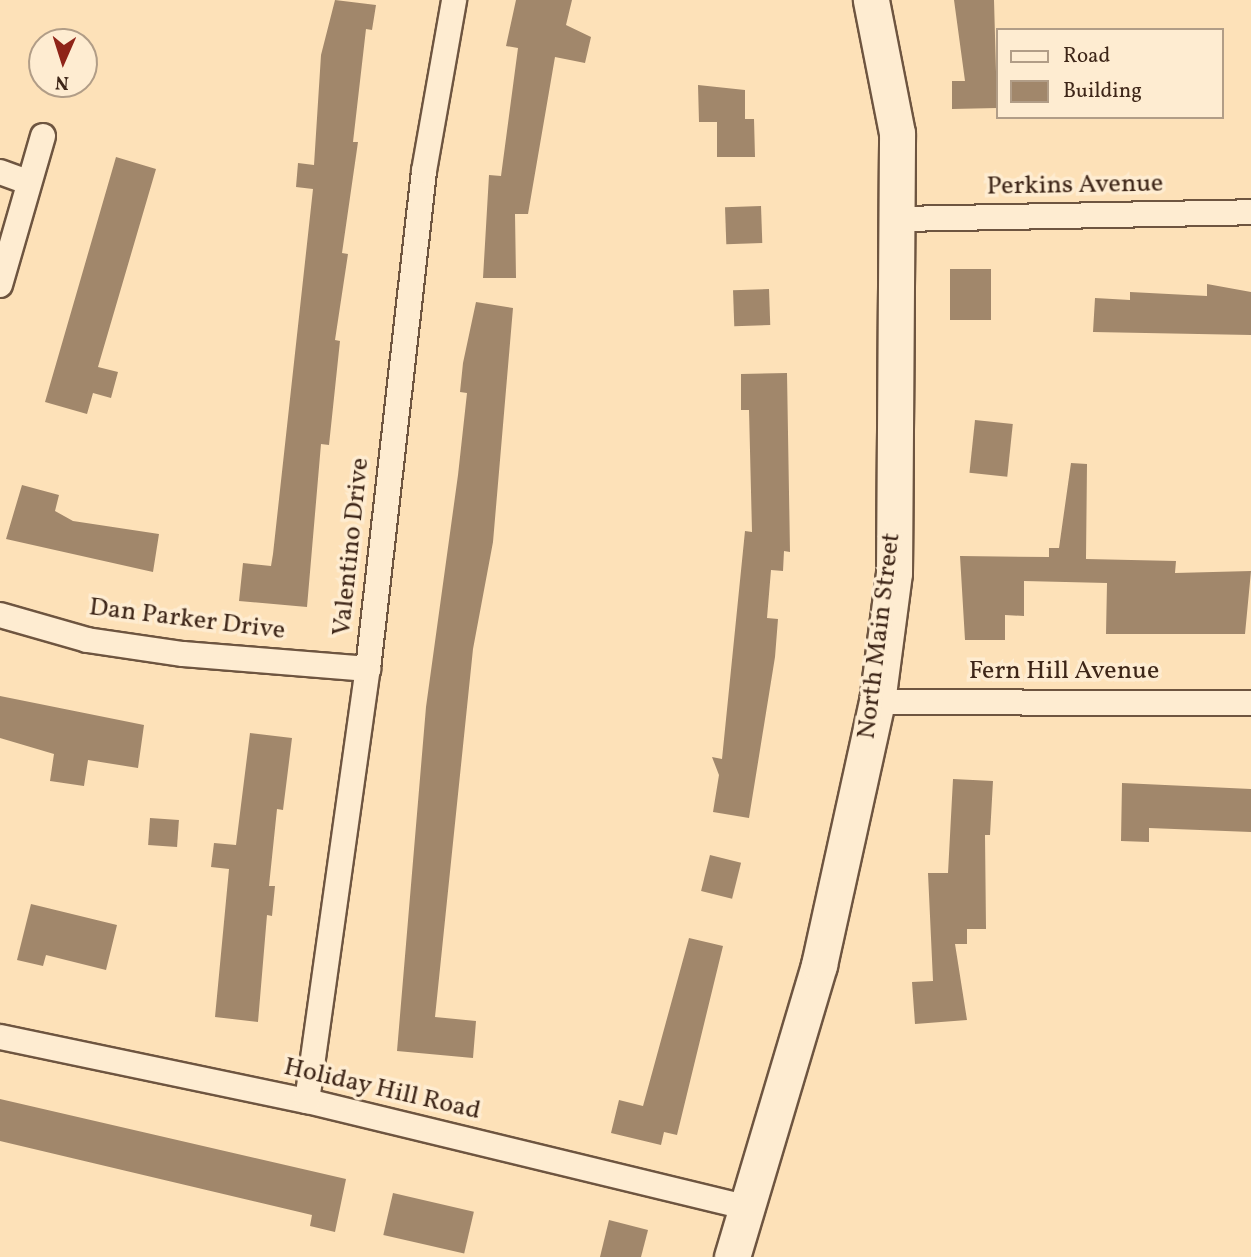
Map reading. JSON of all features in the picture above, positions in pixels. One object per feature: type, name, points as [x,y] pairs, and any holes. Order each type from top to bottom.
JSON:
[{"type":"main road","name":"North Main Street","points":[[732,1257],[819,965],[877,702],[894,573],[899,219],[897,133],[871,0]]},
{"type":"street","name":"Valentino Drive","points":[[307,1101],[368,669],[424,171],[454,0]]},
{"type":"street","points":[[0,285],[43,136]]},
{"type":"street","points":[[0,172],[28,182]]},
{"type":"street","name":"Perkins Avenue","points":[[899,219],[1251,212]]},
{"type":"street","name":"Dan Parker Drive","points":[[0,615],[87,640],[169,652],[368,669]]},
{"type":"street","name":"Fern Hill Avenue","points":[[877,702],[1251,702]]},
{"type":"street","name":"Holiday Hill Road","points":[[0,1037],[307,1101],[748,1208]]},
{"type":"building","points":[[335,0],[376,5],[372,30],[366,29],[353,142],[358,142],[342,253],[348,254],[335,340],[340,341],[329,445],[321,444],[307,607],[239,601],[243,563],[271,566],[273,554],[313,189],[296,187],[298,163],[314,165],[321,55]]},
{"type":"building","points":[[516,0],[572,0],[566,25],[591,37],[585,63],[555,57],[528,214],[515,214],[516,278],[483,278],[489,175],[501,176],[518,48],[506,46]]},
{"type":"building","points":[[954,0],[994,0],[996,108],[952,109],[952,81],[965,81]]},
{"type":"building","points":[[698,85],[745,90],[745,119],[754,119],[755,157],[717,157],[717,122],[699,122]]},
{"type":"building","points":[[116,157],[156,169],[98,367],[118,372],[111,398],[93,393],[87,414],[45,402]]},
{"type":"building","points":[[761,206],[762,243],[726,244],[725,207]]},
{"type":"building","points":[[950,269],[991,269],[991,320],[950,320]]},
{"type":"building","points":[[1207,284],[1251,292],[1251,335],[1093,332],[1095,298],[1130,300],[1130,292],[1207,296]]},
{"type":"building","points":[[769,289],[770,325],[734,326],[733,290]]},
{"type":"building","points":[[476,302],[513,308],[493,542],[473,649],[435,1017],[476,1021],[473,1058],[397,1051],[426,707],[467,393],[460,392],[463,363]]},
{"type":"building","points":[[787,373],[790,552],[784,551],[783,571],[771,570],[767,618],[778,619],[775,657],[749,818],[713,812],[719,775],[712,757],[722,759],[745,531],[752,532],[749,410],[741,410],[741,374]]},
{"type":"building","points":[[975,420],[1013,424],[1007,477],[969,473]]},
{"type":"building","points":[[1071,463],[1087,464],[1086,559],[1176,561],[1175,573],[1251,571],[1245,634],[1106,634],[1107,583],[1024,581],[1024,616],[1005,615],[1005,640],[965,640],[960,556],[1049,557],[1049,548],[1059,548]]},
{"type":"building","points":[[22,485],[59,495],[55,511],[73,521],[159,534],[153,572],[6,539]]},
{"type":"building","points":[[0,696],[144,725],[138,768],[88,760],[84,786],[50,781],[54,754],[0,738]]},
{"type":"building","points":[[250,733],[292,738],[283,810],[277,809],[269,886],[275,886],[272,916],[267,915],[258,1022],[215,1017],[229,869],[211,867],[214,843],[236,845]]},
{"type":"building","points":[[953,779],[993,781],[990,835],[985,835],[986,929],[967,929],[967,944],[955,944],[967,1020],[915,1024],[912,982],[933,981],[928,873],[948,873]]},
{"type":"building","points":[[1122,783],[1251,789],[1251,832],[1149,828],[1149,842],[1121,841]]},
{"type":"building","points":[[150,818],[179,820],[177,847],[148,845]]},
{"type":"building","points":[[710,855],[741,863],[732,899],[701,891]]},
{"type":"building","points":[[31,904],[117,925],[106,970],[46,955],[43,966],[17,960]]},
{"type":"building","points":[[689,938],[723,946],[677,1135],[664,1132],[661,1145],[611,1133],[619,1100],[643,1106]]},
{"type":"building","points":[[0,1099],[346,1179],[335,1232],[310,1226],[312,1215],[0,1141]]},
{"type":"building","points":[[393,1193],[474,1212],[464,1254],[383,1235]]},
{"type":"building","points":[[609,1220],[648,1230],[641,1257],[600,1257]]}]
